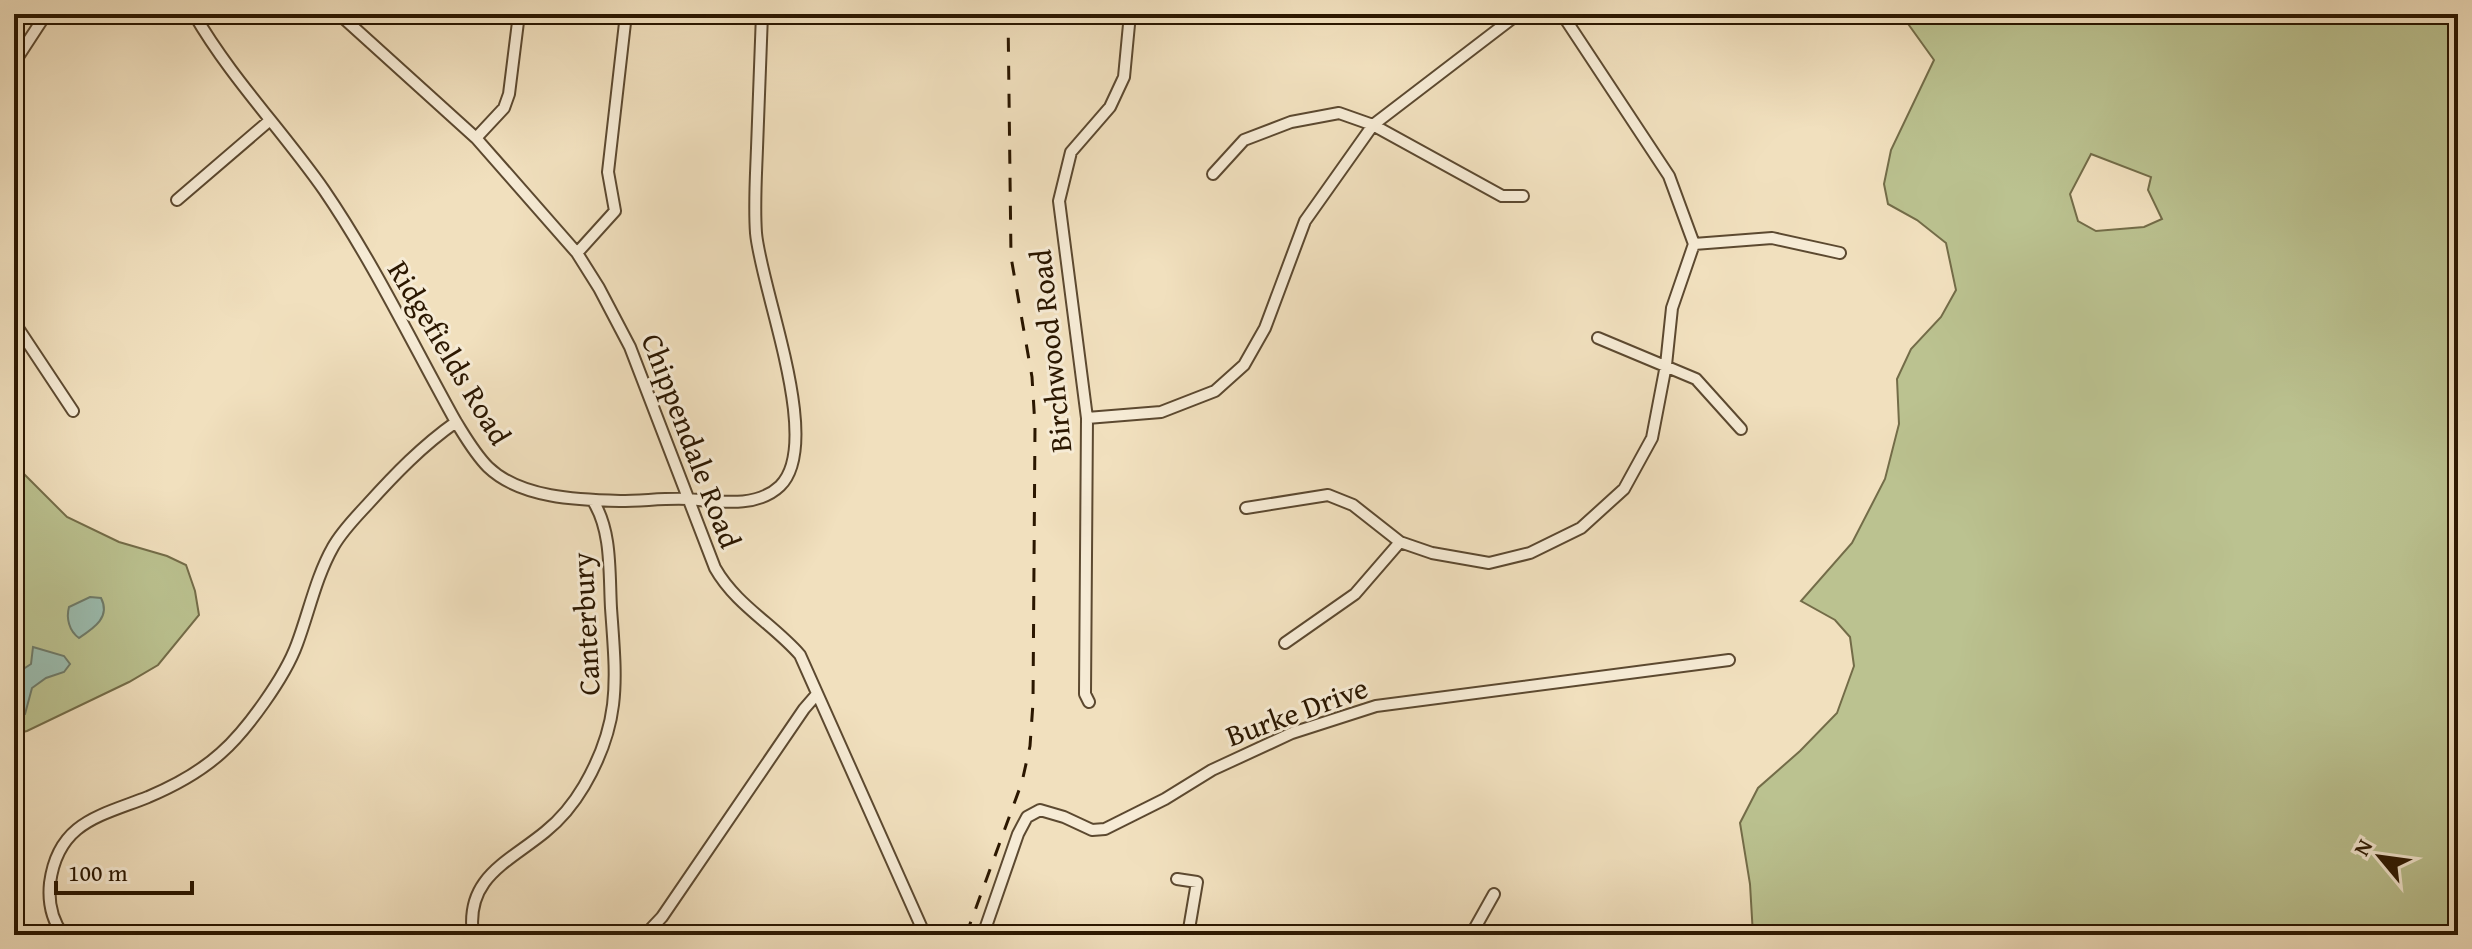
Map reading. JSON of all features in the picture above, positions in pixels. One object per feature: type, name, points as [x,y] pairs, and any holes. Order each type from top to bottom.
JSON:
[{"type":"street","points":[[14,63],[46,14]]},
{"type":"street","name":"Ridgefields Road","points":[[194,14],[234,75],[322,188],[345,223],[456,422],[490,469],[512,483],[533,490],[593,501],[688,499],[705,503],[759,499],[782,484],[794,457],[797,440],[791,393],[756,234],[762,14]]},
{"type":"street","name":"Chippendale Road","points":[[339,14],[476,138],[577,253],[630,347],[715,568],[744,606],[789,642],[800,655],[925,935]]},
{"type":"street","points":[[476,138],[504,108],[509,94],[519,14]]},
{"type":"street","points":[[577,253],[615,211],[608,172],[626,14]]},
{"type":"street","name":"Birchwood Road","points":[[1089,702],[1085,694],[1087,418],[1059,201],[1071,152],[1110,107],[1124,77],[1130,14]]},
{"type":"street","points":[[1087,418],[1161,412],[1215,391],[1244,365],[1265,328],[1305,221],[1373,125],[1518,14]]},
{"type":"street","points":[[1246,508],[1328,495],[1353,505],[1400,542],[1432,553],[1489,563],[1530,553],[1581,528],[1624,489],[1652,438],[1666,365],[1672,308],[1694,244],[1669,176],[1562,14]]},
{"type":"street","points":[[1213,174],[1244,140],[1291,122],[1339,113],[1373,125],[1502,196],[1523,196]]},
{"type":"street","points":[[177,200],[269,121]]},
{"type":"street","points":[[1694,244],[1772,238],[1840,253]]},
{"type":"street","points":[[14,322],[73,411]]},
{"type":"street","points":[[1598,338],[1696,379],[1741,429]]},
{"type":"street","points":[[63,935],[53,919],[49,890],[60,850],[94,816],[176,784],[221,753],[287,666],[320,576],[340,536],[406,462],[456,422]]},
{"type":"street","name":"Canterbury","points":[[473,935],[474,899],[480,886],[547,830],[575,800],[594,766],[610,727],[616,694],[605,526],[593,501]]},
{"type":"street","points":[[1285,643],[1355,594],[1400,542]]},
{"type":"street","name":"Burke Drive","points":[[983,935],[1018,834],[1027,817],[1040,810],[1092,830],[1105,829],[1165,799],[1212,770],[1292,733],[1376,706],[1729,660]]},
{"type":"street","points":[[645,935],[662,917],[817,694]]},
{"type":"street","points":[[1177,879],[1197,882],[1188,935]]},
{"type":"street","points":[[1471,935],[1494,894]]},
{"type":"green space","points":[[1901,14],[2458,14],[2458,935],[1753,935],[1750,884],[1740,823],[1758,788],[1837,713],[1854,666],[1850,637],[1835,620],[1801,601],[1852,543],[1885,479],[1899,424],[1897,379],[1911,349],[1941,317],[1956,290],[1946,243],[1917,220],[1888,204],[1884,184],[1891,150],[1934,60]],"holes":[[[2091,154],[2151,177],[2148,190],[2162,219],[2144,227],[2096,231],[2078,221],[2070,194]]]},
{"type":"green space","points":[[14,464],[67,517],[119,542],[186,565],[199,615],[158,665],[27,731],[14,734]]},
{"type":"shaded area","points":[[90,597],[101,598],[104,611],[95,626],[79,638],[69,624],[69,607]]},
{"type":"shaded area","points":[[33,647],[64,656],[70,664],[64,672],[46,678],[32,688],[25,714],[14,719],[14,675],[31,664]]},
{"type":"railway","points":[[966,935],[1022,782],[1030,746],[1033,703],[1035,426],[1032,377],[1011,257],[1008,14]]}]
